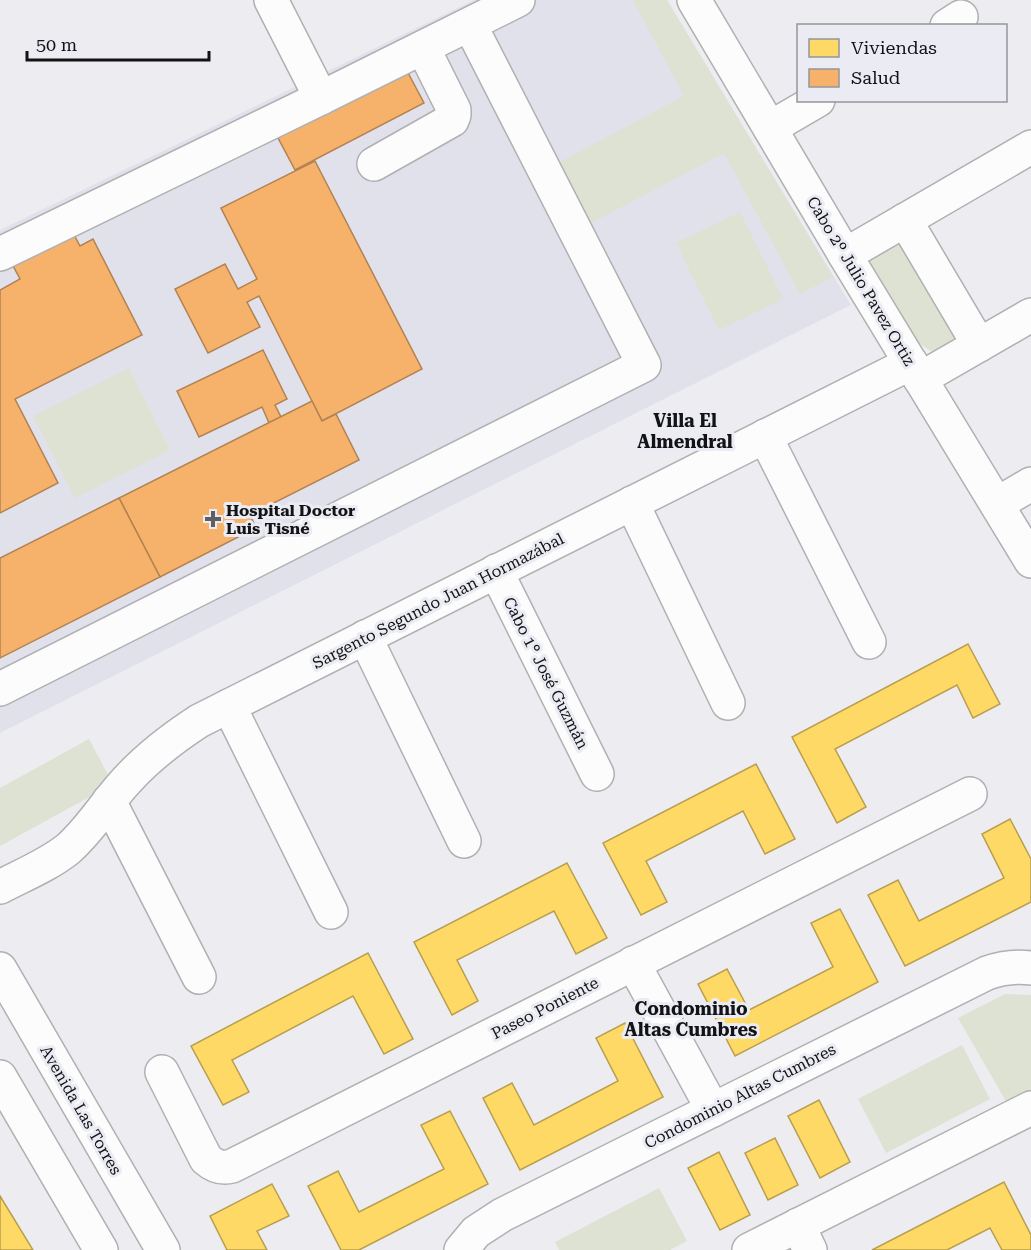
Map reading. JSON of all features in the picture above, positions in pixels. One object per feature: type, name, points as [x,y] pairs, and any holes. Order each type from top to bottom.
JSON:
[{"type":"street","points":[[271,0],[321,98]]},
{"type":"street","points":[[0,254],[518,0]]},
{"type":"street","name":"Cabo 2º Julio Pavez Ortiz","points":[[694,0],[845,255],[1031,561]]},
{"type":"street","points":[[0,689],[644,365],[470,24]]},
{"type":"street","points":[[374,164],[452,120],[454,110],[423,48]]},
{"type":"street","points":[[770,128],[815,102]]},
{"type":"street","points":[[845,255],[1031,147]]},
{"type":"street","points":[[905,220],[979,345]]},
{"type":"street","name":"Sargento Segundo Juan Hormazábal","points":[[0,887],[39,868],[67,849],[89,827],[128,778],[171,740],[199,721],[765,436],[979,345],[1031,315]]},
{"type":"street","points":[[765,436],[869,642]]},
{"type":"street","points":[[997,504],[1031,484]]},
{"type":"street","points":[[632,503],[728,703]]},
{"type":"street","name":"Cabo 1° José Guzmán","points":[[496,572],[597,774]]},
{"type":"street","points":[[365,637],[464,841]]},
{"type":"street","points":[[229,706],[331,912]]},
{"type":"street","name":"Paseo Poniente","points":[[162,1072],[206,1159],[215,1166],[226,1167],[970,794]]},
{"type":"street","points":[[109,801],[199,977]]},
{"type":"street","points":[[633,963],[713,1110]]},
{"type":"street","name":"Condominio Altas Cumbres","points":[[461,1250],[476,1232],[502,1215],[987,973],[1014,967],[1031,968]]},
{"type":"street","name":"Avenida Las Torres","points":[[0,969],[164,1250]]},
{"type":"street","points":[[0,1077],[95,1239]]},
{"type":"street","points":[[748,1250],[804,1238],[1031,1108]]},
{"type":"street","points":[[95,1239],[92,1220],[98,1213],[116,1201],[134,1200]]},
{"type":"shaded area","name":"Hospital Doctor Luis Tisné","points":[[474,0],[667,0],[851,305],[0,733],[0,230]]},
{"type":"green space","points":[[633,0],[667,0],[833,277],[800,294],[724,153],[591,223],[558,163],[684,96]]},
{"type":"green space","points":[[740,212],[783,299],[719,330],[676,243]]},
{"type":"green space","points":[[905,228],[973,341],[943,359],[916,341],[864,254]]},
{"type":"green space","points":[[129,368],[170,450],[75,498],[33,416]]},
{"type":"green space","points":[[89,739],[113,784],[0,846],[0,788]]},
{"type":"green space","points":[[1005,994],[1031,995],[1031,1098],[1011,1110],[958,1018]]},
{"type":"green space","points":[[962,1045],[990,1099],[886,1153],[858,1099]]},
{"type":"green space","points":[[659,1188],[687,1241],[670,1250],[559,1250],[555,1242]]},
{"type":"building: Viviendas","points":[[968,644],[1000,704],[973,718],[957,685],[835,749],[866,807],[837,823],[792,737]]},
{"type":"building: Viviendas","points":[[756,764],[795,839],[765,854],[743,811],[646,861],[667,902],[641,915],[603,843]]},
{"type":"building: Viviendas","points":[[1010,819],[1031,859],[1031,902],[905,966],[868,895],[898,880],[919,921],[1004,878],[982,834]]},
{"type":"building: Viviendas","points":[[567,863],[607,938],[576,954],[554,911],[457,960],[478,1001],[452,1015],[414,942]]},
{"type":"building: Viviendas","points":[[840,909],[878,982],[735,1056],[698,984],[727,969],[749,1010],[833,967],[811,923]]},
{"type":"building: Viviendas","points":[[368,953],[413,1039],[384,1054],[353,996],[232,1060],[249,1092],[223,1105],[191,1046]]},
{"type":"building: Viviendas","points":[[625,1023],[663,1097],[520,1170],[483,1098],[512,1083],[534,1125],[618,1081],[596,1038]]},
{"type":"building: Viviendas","points":[[819,1100],[850,1162],[820,1178],[788,1116]]},
{"type":"building: Viviendas","points":[[450,1111],[488,1184],[359,1250],[341,1250],[308,1186],[338,1171],[359,1212],[444,1169],[421,1125]]},
{"type":"building: Viviendas","points":[[775,1138],[798,1185],[768,1200],[745,1153]]},
{"type":"building: Viviendas","points":[[719,1152],[750,1215],[720,1230],[688,1168]]},
{"type":"building: Viviendas","points":[[1004,1182],[1031,1235],[1031,1250],[1002,1250],[990,1228],[947,1250],[872,1250]]},
{"type":"building: Viviendas","points":[[272,1184],[289,1216],[257,1231],[267,1250],[227,1250],[210,1216]]},
{"type":"building: Viviendas","points":[[0,1196],[33,1250],[0,1250]]},
{"type":"building: Salud","points":[[406,69],[424,103],[295,170],[277,136]]},
{"type":"building: Salud","points":[[315,161],[422,369],[322,421],[259,296],[247,302],[260,327],[208,353],[175,289],[225,264],[238,289],[257,279],[221,208]]},
{"type":"building: Salud","points":[[72,231],[80,246],[93,239],[142,335],[15,399],[58,483],[0,513],[0,290],[20,279],[11,262]]},
{"type":"building: Salud","points":[[263,350],[287,399],[275,405],[281,417],[269,423],[262,407],[199,437],[177,391]]},
{"type":"building: Salud","points":[[312,401],[322,421],[336,414],[359,460],[250,515],[256,528],[160,577],[119,498]]},
{"type":"building: Salud","points":[[119,498],[160,577],[0,658],[0,558]]},
{"type":"place","name":"Hospital Doctor Luis Tisné","points":[[213,519]]},
{"type":"district","name":"Villa El Almendral","points":[[685,430]]},
{"type":"district","name":"Condominio Altas Cumbres","points":[[691,1018]]}]
